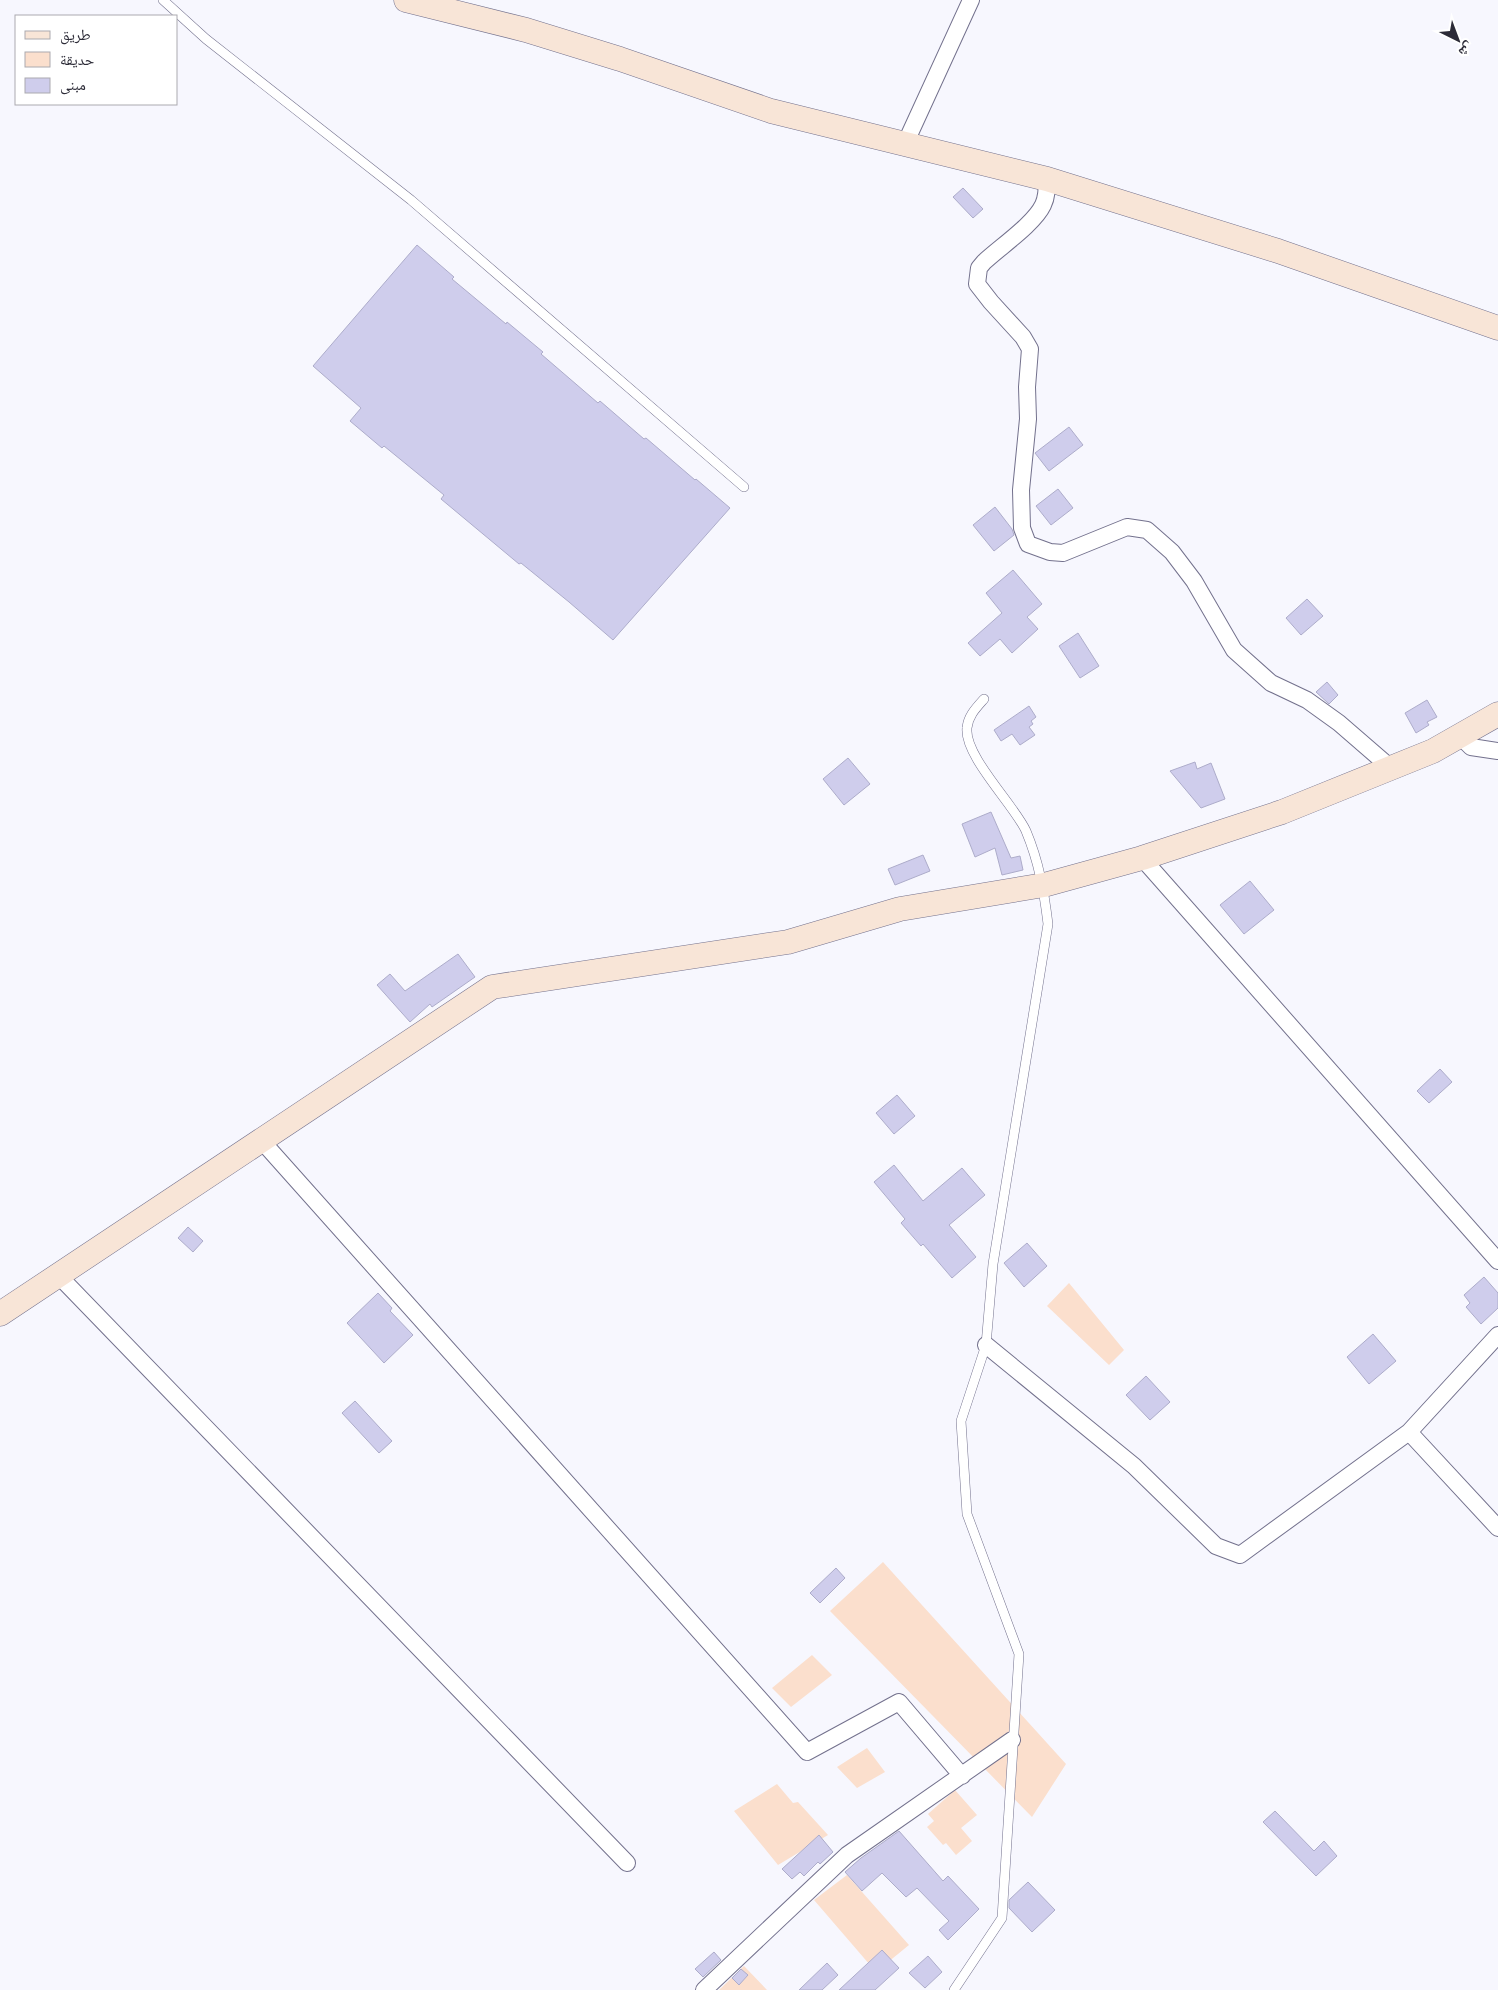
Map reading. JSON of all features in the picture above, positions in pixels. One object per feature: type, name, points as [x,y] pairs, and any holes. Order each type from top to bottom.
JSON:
[{"type":"street","points":[[406,0],[536,33],[620,59],[771,111],[1048,179],[1278,250],[1498,328]]},
{"type":"street","points":[[905,144],[971,0]]},
{"type":"street","points":[[1048,179],[1046,196],[1042,207],[1034,219],[984,262],[979,268],[976,284],[1023,337],[1030,349],[1027,387],[1028,419],[1021,490],[1022,528],[1028,544],[1050,552],[1063,553],[1127,527],[1148,530],[1172,552],[1194,581],[1234,650],[1271,683],[1307,700],[1340,723],[1391,768]]},
{"type":"street","points":[[0,1314],[492,987],[788,942],[900,909],[1044,885],[1142,858],[1282,812],[1433,751],[1498,714]]},
{"type":"street","points":[[1460,736],[1471,747],[1498,751]]},
{"type":"street","points":[[1142,858],[1498,1261]]},
{"type":"street","points":[[261,1140],[806,1752],[899,1702],[962,1776]]},
{"type":"street","points":[[58,1276],[627,1863]]},
{"type":"street","points":[[986,1345],[1134,1466],[1216,1546],[1240,1555],[1409,1432],[1498,1335]]},
{"type":"street","points":[[1409,1432],[1498,1528]]},
{"type":"street","points":[[704,1990],[847,1855],[1012,1740]]},
{"type":"lane","points":[[163,0],[206,38],[411,200],[744,486]]},
{"type":"lane","points":[[954,1990],[1002,1918],[1019,1654],[967,1514],[961,1421],[986,1345],[993,1264],[1048,924],[1044,885],[1025,828],[993,784],[972,748],[966,730],[970,715],[984,699]]},
{"type":"green space","points":[[1069,1283],[1124,1350],[1109,1365],[1047,1306]]},
{"type":"green space","points":[[883,1562],[1066,1764],[1032,1817],[830,1611]]},
{"type":"green space","points":[[812,1655],[832,1675],[791,1707],[772,1688]]},
{"type":"green space","points":[[867,1748],[885,1772],[857,1788],[837,1767]]},
{"type":"green space","points":[[777,1784],[793,1803],[798,1802],[828,1835],[778,1865],[734,1811]]},
{"type":"green space","points":[[955,1790],[977,1815],[961,1828],[972,1841],[956,1855],[946,1843],[943,1845],[927,1827],[934,1821],[928,1814]]},
{"type":"green space","points":[[847,1875],[909,1945],[876,1972],[814,1900]]},
{"type":"green space","points":[[744,1966],[767,1990],[719,1990]]},
{"type":"building","points":[[963,188],[983,209],[973,218],[953,197]]},
{"type":"building","points":[[417,245],[454,277],[452,279],[543,352],[541,354],[598,403],[600,401],[730,508],[613,640],[441,499],[444,495],[350,421],[361,408],[313,366]]},
{"type":"building","points":[[1069,427],[1083,445],[1049,471],[1035,453]]},
{"type":"building","points":[[1058,489],[1073,508],[1051,525],[1036,506]]},
{"type":"building","points":[[995,507],[1012,529],[1014,535],[994,551],[973,525]]},
{"type":"building","points":[[1013,570],[1042,604],[1027,617],[1038,629],[1012,653],[1000,639],[980,656],[968,643],[1002,613],[986,593]]},
{"type":"building","points":[[1307,599],[1323,616],[1301,635],[1286,618]]},
{"type":"building","points":[[1078,633],[1099,666],[1080,678],[1059,646]]},
{"type":"building","points":[[1327,682],[1338,695],[1329,704],[1316,692]]},
{"type":"building","points":[[1427,700],[1437,717],[1427,722],[1429,725],[1416,733],[1405,713]]},
{"type":"building","points":[[1029,706],[1036,717],[1031,721],[1033,724],[1029,727],[1035,735],[1020,745],[1012,734],[1001,741],[994,730]]},
{"type":"building","points":[[848,758],[870,784],[844,805],[823,779]]},
{"type":"building","points":[[1195,762],[1197,769],[1211,763],[1225,799],[1201,808],[1170,771]]},
{"type":"building","points":[[991,812],[1011,858],[1020,856],[1023,870],[1002,875],[995,848],[975,857],[962,824]]},
{"type":"building","points":[[923,855],[930,871],[895,885],[888,869]]},
{"type":"building","points":[[1250,881],[1274,910],[1244,934],[1220,905]]},
{"type":"building","points":[[458,954],[475,977],[432,1007],[430,1004],[410,1022],[377,985],[390,974],[405,991]]},
{"type":"building","points":[[1440,1069],[1452,1082],[1429,1103],[1417,1091]]},
{"type":"building","points":[[897,1095],[915,1116],[894,1134],[876,1113]]},
{"type":"building","points":[[894,1165],[923,1201],[962,1168],[985,1195],[949,1225],[976,1257],[952,1278],[923,1244],[921,1246],[901,1223],[905,1219],[874,1182]]},
{"type":"building","points":[[188,1227],[203,1241],[193,1252],[178,1238]]},
{"type":"building","points":[[1027,1243],[1047,1266],[1024,1287],[1004,1263]]},
{"type":"building","points":[[1484,1277],[1498,1293],[1498,1308],[1481,1324],[1466,1307],[1470,1303],[1464,1295]]},
{"type":"building","points":[[378,1293],[392,1308],[390,1311],[413,1335],[384,1363],[347,1323]]},
{"type":"building","points":[[1373,1334],[1396,1361],[1369,1384],[1347,1357]]},
{"type":"building","points":[[1146,1376],[1170,1402],[1150,1420],[1126,1395]]},
{"type":"building","points":[[355,1401],[392,1441],[379,1453],[342,1413]]},
{"type":"building","points":[[836,1568],[845,1578],[820,1603],[810,1593]]},
{"type":"building","points":[[1275,1811],[1314,1851],[1324,1841],[1337,1856],[1316,1876],[1263,1822]]},
{"type":"building","points":[[899,1831],[943,1881],[948,1876],[979,1909],[948,1940],[939,1930],[949,1921],[917,1888],[906,1897],[882,1873],[862,1891],[845,1872]]},
{"type":"building","points":[[819,1835],[833,1852],[820,1864],[818,1862],[804,1876],[800,1872],[792,1879],[782,1869]]},
{"type":"building","points":[[1028,1882],[1055,1910],[1032,1932],[1009,1908],[1009,1900]]},
{"type":"building","points":[[882,1950],[899,1968],[875,1990],[839,1990]]},
{"type":"building","points":[[714,1952],[721,1960],[703,1977],[695,1969]]},
{"type":"building","points":[[928,1956],[942,1972],[925,1988],[909,1973]]},
{"type":"building","points":[[827,1963],[838,1975],[822,1990],[799,1990]]},
{"type":"building","points":[[741,1969],[748,1975],[739,1985],[732,1978]]}]
